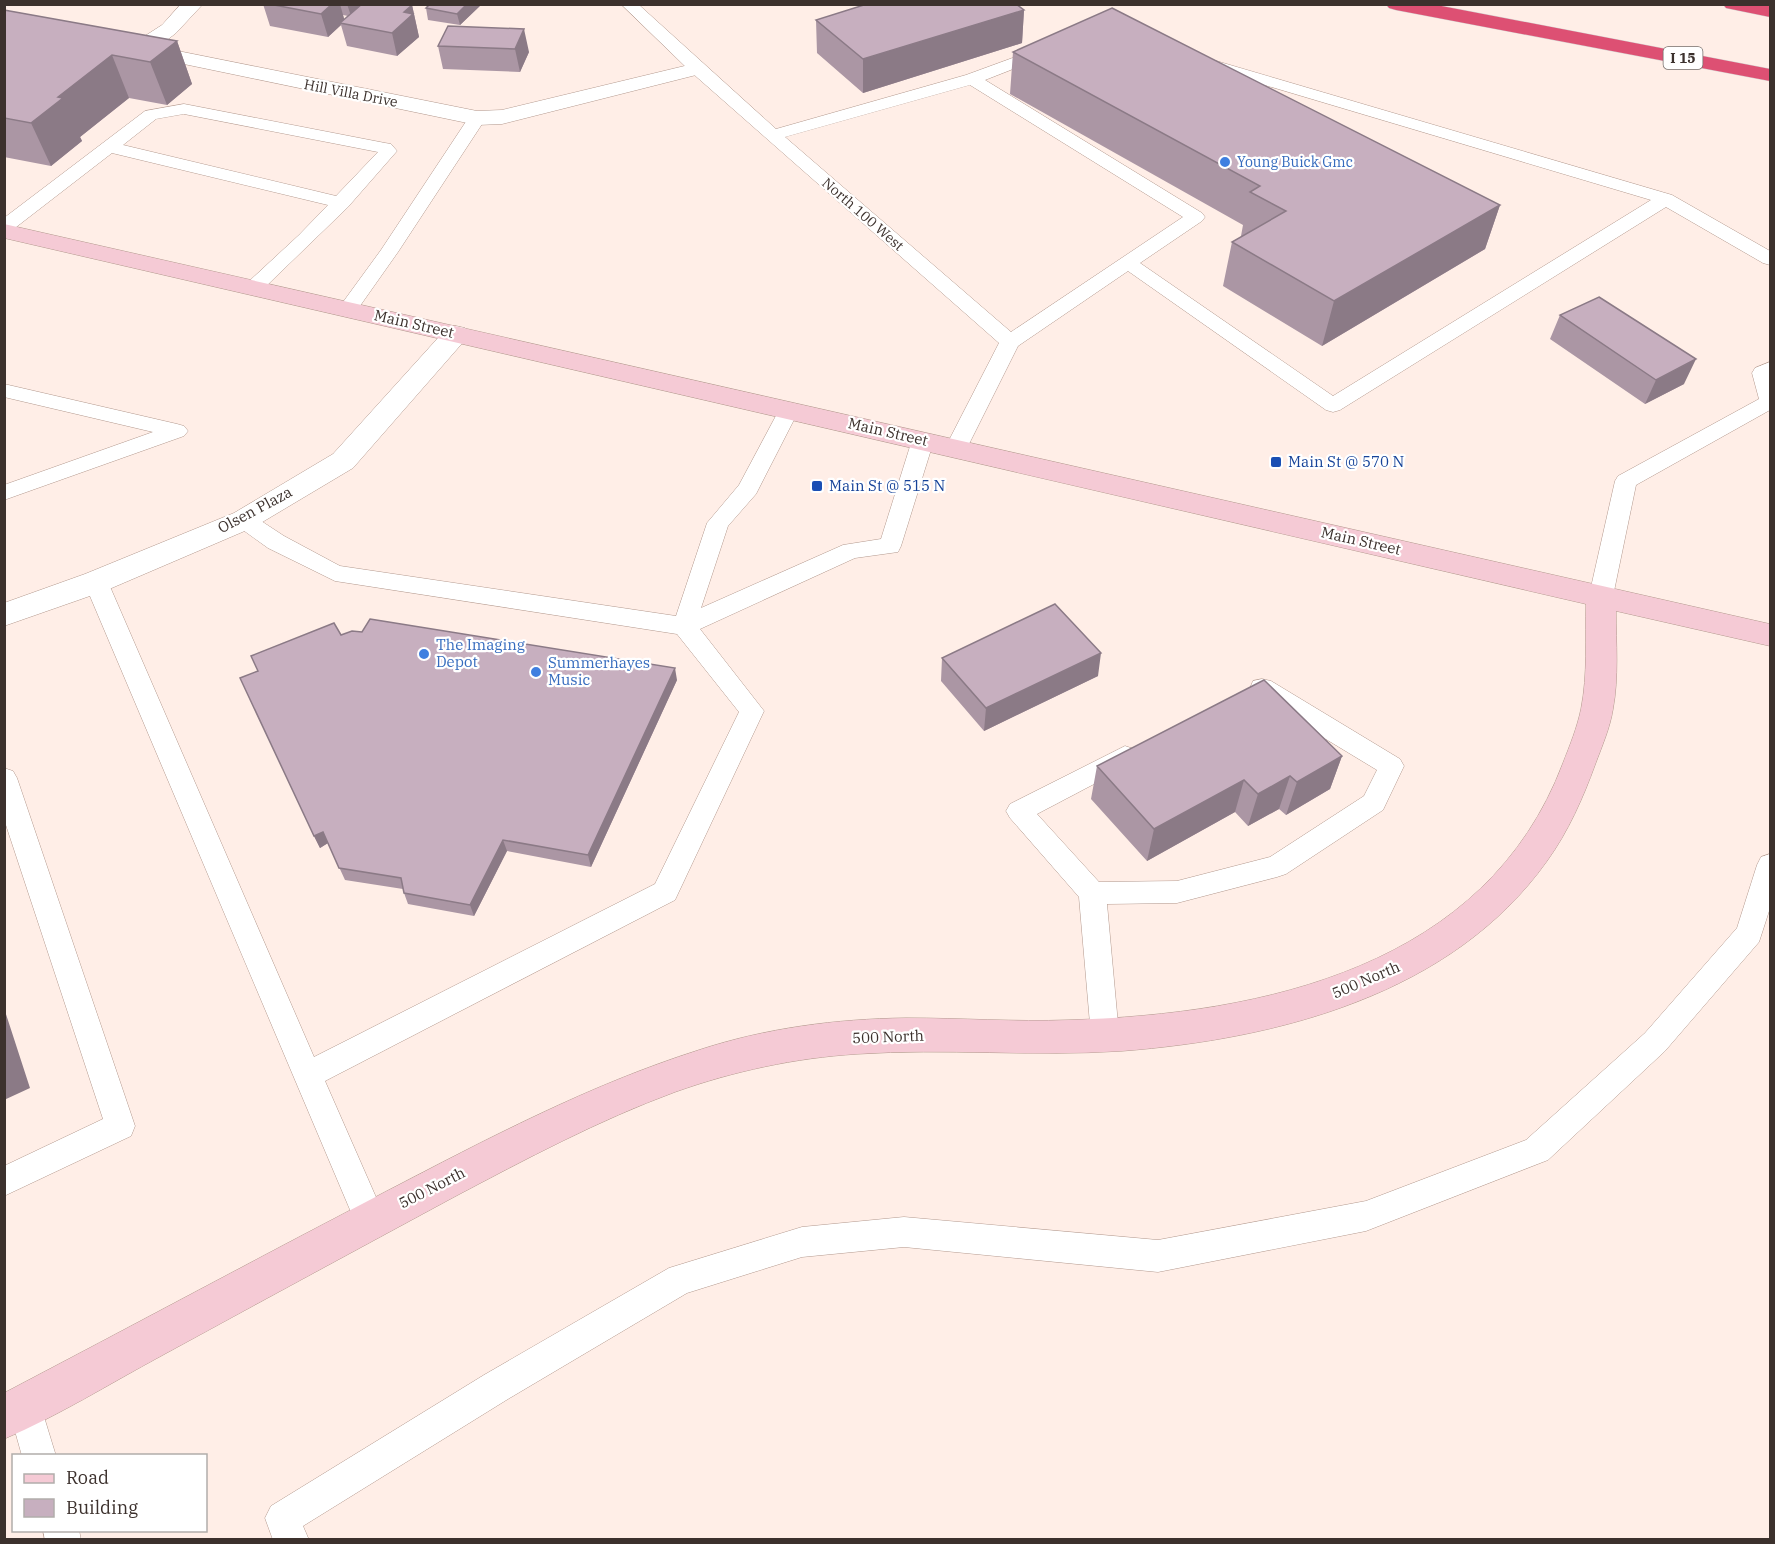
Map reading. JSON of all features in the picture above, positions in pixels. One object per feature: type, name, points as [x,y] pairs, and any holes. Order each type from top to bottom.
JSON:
[{"type":"highway","name":"I 15","points":[[1396,4],[1770,75]]},
{"type":"highway","points":[[1733,4],[1770,11]]},
{"type":"main road","name":"Main Street","points":[[4,229],[252,289],[923,440],[1770,635]]},
{"type":"main road","name":"500 North","points":[[15,1412],[370,1220],[547,1130],[600,1106],[702,1066],[755,1052],[854,1037],[1105,1035],[1192,1027],[1254,1017],[1350,989],[1387,974],[1456,930],[1523,870],[1544,840],[1570,789],[1598,703],[1601,597]]},
{"type":"street","points":[[140,50],[169,29],[194,4]]},
{"type":"street","name":"Hill Villa Drive","points":[[117,45],[477,118],[502,117],[697,69]]},
{"type":"street","name":"Olsen Plaza","points":[[4,615],[96,582],[244,520],[343,461],[456,334]]},
{"type":"lane","name":"North 100 West","points":[[628,4],[697,69],[1010,342]]},
{"type":"lane","points":[[772,135],[972,79],[1055,47]]},
{"type":"lane","points":[[1188,58],[1665,199],[1770,259]]},
{"type":"lane","points":[[956,448],[1010,342],[1196,217],[972,79]]},
{"type":"lane","points":[[4,229],[151,116],[184,109],[385,148],[388,151],[342,203],[252,289]]},
{"type":"lane","points":[[348,309],[477,118]]},
{"type":"lane","points":[[109,147],[342,203]]},
{"type":"lane","points":[[1128,263],[1333,405],[1665,199]]},
{"type":"lane","points":[[1601,597],[1626,481],[1770,402],[1762,373],[1770,368]]},
{"type":"lane","points":[[4,390],[177,431],[4,493]]},
{"type":"lane","points":[[684,626],[718,523],[748,489],[789,410]]},
{"type":"lane","points":[[244,520],[276,542],[335,573],[684,626],[851,551],[890,546],[923,440]]},
{"type":"lane","points":[[96,582],[370,1220]]},
{"type":"lane","points":[[307,1075],[665,892],[752,711],[684,626]]},
{"type":"lane","points":[[1092,893],[1177,892],[1277,866],[1374,803],[1391,766],[1259,687],[1238,698]]},
{"type":"lane","points":[[1105,1035],[1092,893],[1019,811],[1144,746]]},
{"type":"lane","points":[[4,778],[120,1126],[4,1182]]},
{"type":"lane","points":[[291,1539],[284,1518],[496,1387],[680,1279],[802,1242],[904,1232],[1158,1256],[1366,1216],[1537,1150],[1655,1042],[1749,934],[1770,865]]},
{"type":"lane","points":[[15,1412],[38,1454]]},
{"type":"building","points":[[269,4],[332,4],[321,14]]},
{"type":"building","points":[[362,4],[412,5],[404,12],[413,14],[392,33],[340,23]]},
{"type":"building","points":[[430,4],[467,4],[457,14],[426,8]]},
{"type":"building","points":[[867,4],[1016,4],[1024,10],[863,59],[816,20]]},
{"type":"building","points":[[1112,8],[1500,205],[1334,301],[1232,242],[1286,211],[1250,192],[1260,186],[1013,52]]},
{"type":"building","points":[[4,10],[177,41],[150,62],[112,55],[58,97],[63,98],[31,123],[4,118]]},
{"type":"building","points":[[448,26],[524,29],[515,49],[438,46]]},
{"type":"building","points":[[1599,297],[1696,359],[1656,380],[1560,315]]},
{"type":"building","points":[[1055,604],[1101,653],[986,708],[942,658]]},
{"type":"building","points":[[370,619],[675,668],[588,855],[503,840],[470,905],[404,893],[401,878],[339,868],[323,832],[314,836],[240,678],[258,671],[251,656],[334,623],[341,635],[352,631],[362,632]]},
{"type":"building","points":[[1264,680],[1342,756],[1297,782],[1290,776],[1258,794],[1244,780],[1154,829],[1097,766]]},
{"type":"place","name":"Young Buick Gmc","points":[[1225,162]]},
{"type":"place","name":"Main St @ 570 N","points":[[1276,462]]},
{"type":"place","name":"Main St @ 515 N","points":[[817,486]]},
{"type":"place","name":"The Imaging Depot","points":[[424,654]]},
{"type":"place","name":"Summerhayes Music","points":[[536,672]]}]
